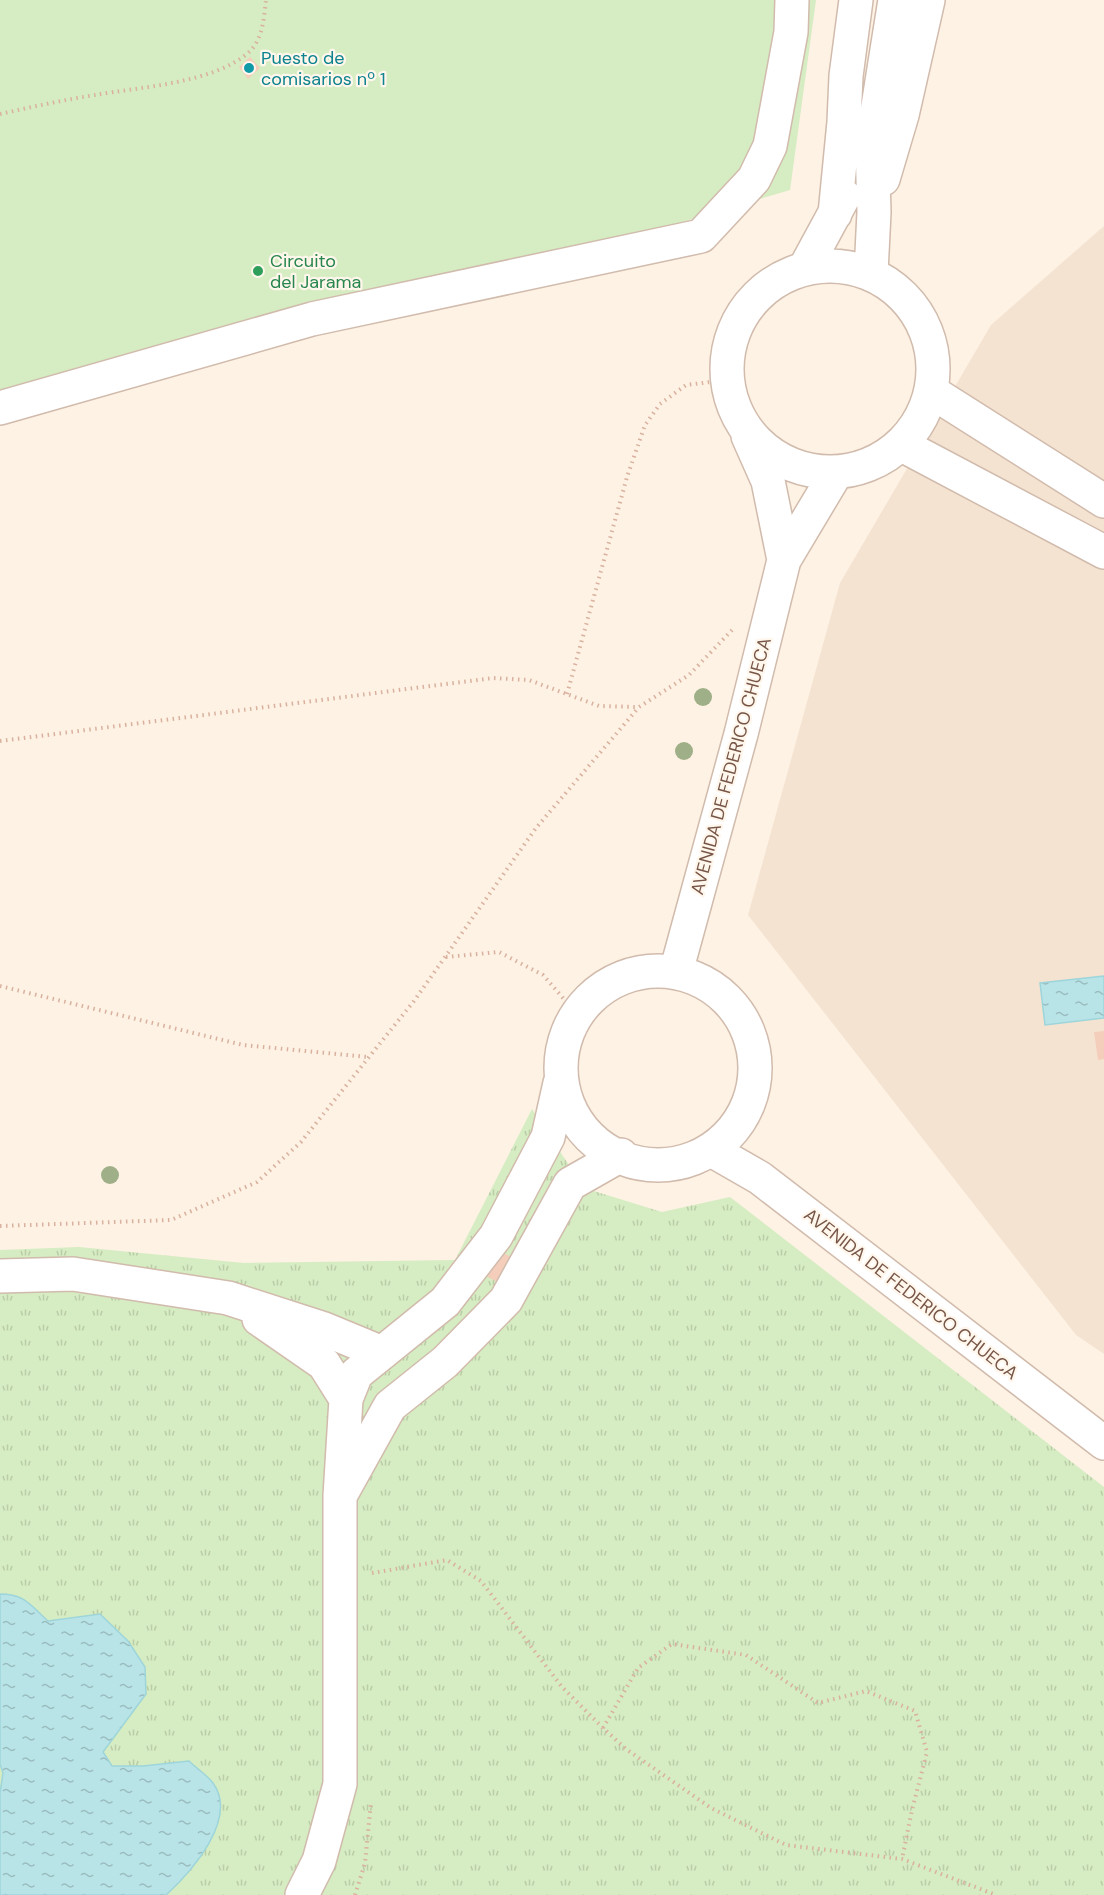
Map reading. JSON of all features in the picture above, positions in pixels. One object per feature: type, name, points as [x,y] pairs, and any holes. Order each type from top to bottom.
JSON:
[{"type":"street","points":[[0,408],[312,319],[701,236],[754,179],[770,146],[791,32],[792,0]]},
{"type":"street","points":[[835,214],[846,76],[856,0]]},
{"type":"street","points":[[871,273],[872,144],[895,0]]},
{"type":"street","points":[[873,212],[902,115],[928,0]]},
{"type":"street","points":[[805,268],[872,144]]},
{"type":"street","points":[[838,265],[871,273],[901,293],[923,321],[933,356],[932,392],[921,420],[902,445],[882,459],[860,469],[836,473],[801,469],[769,454],[745,429],[732,405],[727,380],[728,350],[738,322],[755,298],[778,280],[805,268],[838,265]]},
{"type":"street","points":[[932,392],[1104,501]]},
{"type":"street","name":"AVENIDA DE FEDERICO CHUECA","points":[[745,429],[768,482],[784,560]]},
{"type":"street","points":[[902,445],[1104,552]]},
{"type":"street","name":"AVENIDA DE FEDERICO CHUECA","points":[[676,972],[741,734],[784,560],[836,473]]},
{"type":"street","points":[[302,1895],[319,1861],[340,1784],[340,1496],[346,1399],[356,1374],[445,1302],[496,1236],[548,1137],[560,1083],[563,1042],[570,1023],[588,999],[608,984],[641,972],[676,972],[711,986],[739,1014],[754,1047],[748,1109],[713,1151],[698,1160],[643,1167],[582,1134],[560,1083]]},
{"type":"street","name":"AVENIDA DE FEDERICO CHUECA","points":[[713,1151],[759,1178],[1104,1443]]},
{"type":"street","points":[[390,1406],[445,1362],[506,1300],[570,1184],[621,1155]]},
{"type":"street","points":[[0,1276],[73,1274],[228,1298],[324,1329],[376,1358],[394,1373],[390,1406],[340,1496]]},
{"type":"street","points":[[228,1298],[324,1364],[346,1399]]},
{"type":"path","points":[[0,114],[202,76],[228,66],[251,51],[263,27],[267,0]]},
{"type":"path","points":[[567,694],[627,477],[645,425],[660,404],[687,385],[727,380]]},
{"type":"path","points":[[0,1226],[171,1220],[257,1182],[301,1142],[414,1001],[536,828],[639,708],[689,675],[734,628]]},
{"type":"path","points":[[0,741],[494,678],[529,681],[599,706],[639,708]]},
{"type":"path","points":[[445,957],[499,952],[543,975],[577,1014]]},
{"type":"path","points":[[0,986],[243,1045],[369,1057]]},
{"type":"path","points":[[341,1574],[374,1573],[447,1560],[480,1581],[562,1687],[603,1728],[626,1749],[711,1808],[786,1845],[902,1859],[996,1895]]},
{"type":"path","points":[[603,1728],[638,1668],[672,1644],[746,1655],[818,1703],[866,1691],[915,1711],[927,1752],[902,1859]]},
{"type":"shaded area","points":[[1104,226],[1104,1354],[1076,1335],[748,915],[840,583],[991,325]]},
{"type":"green space","name":"Circuito del Jarama","points":[[0,0],[816,0],[790,190],[0,425]]},
{"type":"green space","points":[[532,1109],[584,1188],[662,1212],[730,1197],[1104,1487],[1104,1895],[0,1895],[0,1250],[79,1247],[244,1263],[455,1260]]},
{"type":"water","points":[[1104,976],[1104,1018],[1045,1025],[1040,983]]},
{"type":"water","points":[[0,1594],[21,1598],[48,1621],[100,1614],[128,1641],[145,1667],[146,1694],[103,1752],[112,1766],[143,1766],[189,1761],[213,1783],[219,1797],[220,1812],[216,1828],[199,1859],[166,1895],[0,1895],[0,1793],[3,1773],[0,1764]]},
{"type":"building","name":"Puesto de comisarios nº 1","points":[[250,57],[260,68],[248,79],[239,67]]},
{"type":"building","points":[[1104,1031],[1104,1059],[1098,1060],[1094,1032]]},
{"type":"building","points":[[494,1248],[519,1261],[505,1286],[480,1273]]},
{"type":"place","name":"Puesto de comisarios nº 1","points":[[249,68]]},
{"type":"place","name":"Circuito del Jarama","points":[[258,271]]}]
